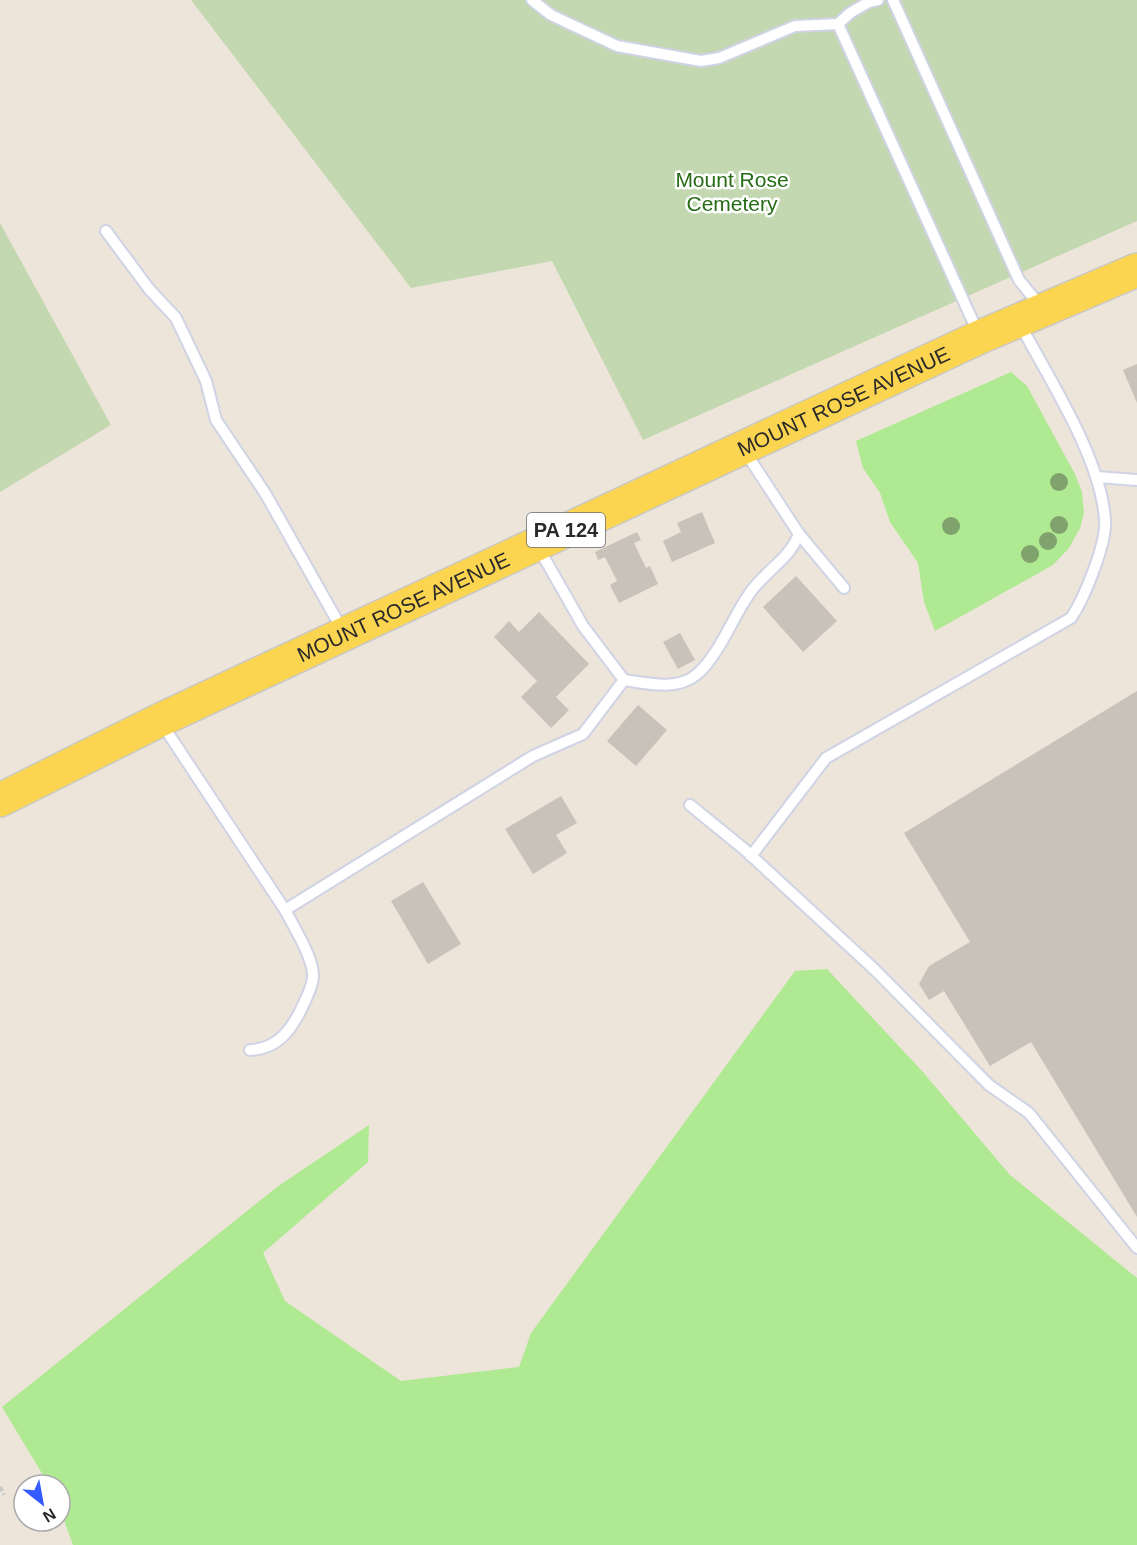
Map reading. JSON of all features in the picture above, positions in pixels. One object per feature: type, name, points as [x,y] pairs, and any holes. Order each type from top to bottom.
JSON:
[{"type":"main road","name":"MOUNT ROSE AVENUE","points":[[0,800],[160,720],[980,337],[1137,270]]},
{"type":"lane","points":[[532,0],[551,15],[617,46],[701,61],[719,58],[795,26],[838,24],[859,8],[878,0]]},
{"type":"lane","points":[[895,0],[1019,280],[1032,296],[1043,304],[1052,306]]},
{"type":"lane","points":[[838,24],[980,337]]},
{"type":"lane","points":[[106,231],[148,289],[176,318],[206,381],[216,420],[278,513],[344,634]]},
{"type":"lane","points":[[751,856],[826,758],[1071,618],[1084,600],[1106,522],[1097,477],[1018,321]]},
{"type":"lane","points":[[743,448],[799,534],[844,588]]},
{"type":"lane","points":[[1097,477],[1137,480]]},
{"type":"lane","points":[[537,544],[583,626],[624,680],[666,685],[696,676],[716,649],[752,590],[785,557],[799,534]]},
{"type":"lane","points":[[285,910],[533,756],[583,734],[624,680]]},
{"type":"lane","points":[[160,720],[285,910],[303,944],[313,975],[296,1023],[286,1035],[262,1050],[250,1050]]},
{"type":"lane","points":[[690,805],[751,856],[874,969],[989,1085],[1029,1113],[1137,1248]]},
{"type":"path","points":[[0,1487],[4,1495]]},
{"type":"green space","name":"Mount Rose Cemetery","points":[[191,0],[1137,0],[1137,221],[643,440],[552,261],[411,288]]},
{"type":"green space","points":[[0,223],[111,425],[0,492]]},
{"type":"green space","points":[[1011,372],[1027,386],[1075,474],[1082,492],[1084,513],[1080,528],[1069,548],[1053,565],[935,631],[924,602],[918,563],[890,522],[880,493],[863,468],[856,441]]},
{"type":"green space","points":[[827,969],[922,1071],[1010,1175],[1137,1278],[1137,1545],[73,1545],[69,1533],[72,1533],[72,1473],[42,1473],[2,1407],[277,1187],[369,1125],[368,1162],[263,1253],[285,1301],[401,1381],[519,1367],[531,1333],[795,971]]},
{"type":"building","points":[[1137,364],[1137,403],[1123,370]]},
{"type":"building","points":[[702,512],[715,543],[672,562],[663,541],[681,532],[677,523]]},
{"type":"building","points":[[637,532],[641,540],[634,543],[646,568],[650,566],[658,584],[619,603],[610,585],[617,581],[605,557],[598,560],[595,552]]},
{"type":"building","points":[[796,576],[837,621],[803,652],[763,607]]},
{"type":"building","points":[[539,612],[589,664],[556,697],[569,710],[551,728],[521,697],[537,681],[494,637],[509,621],[519,632]]},
{"type":"building","points":[[680,633],[695,660],[678,669],[663,642]]},
{"type":"building","points":[[1137,691],[1137,1217],[1031,1042],[990,1066],[944,991],[929,1000],[919,984],[929,966],[970,942],[904,833]]},
{"type":"building","points":[[638,705],[667,730],[636,766],[607,741]]},
{"type":"building","points":[[561,796],[577,823],[556,835],[567,853],[533,874],[505,829]]},
{"type":"building","points":[[423,882],[461,944],[428,964],[391,901]]}]
